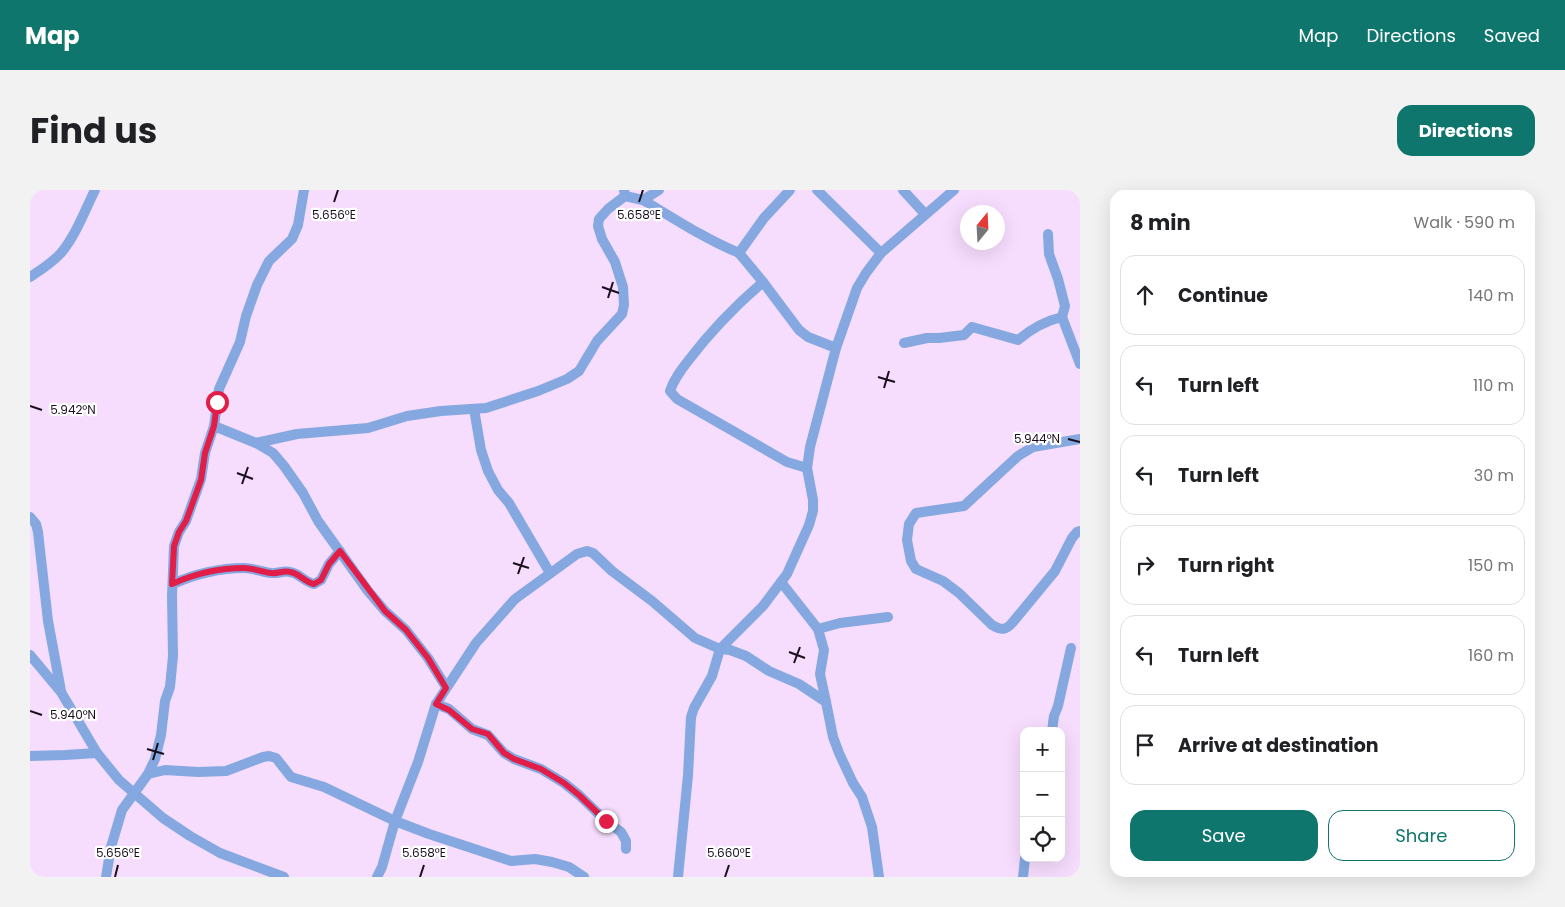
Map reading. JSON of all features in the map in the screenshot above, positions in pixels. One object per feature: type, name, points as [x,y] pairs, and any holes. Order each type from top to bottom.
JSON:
[{"type":"street","points":[[30,277],[48,265],[61,252],[75,230],[95,190]]},
{"type":"street","points":[[106,877],[111,847],[122,810],[148,774],[155,759],[161,735],[165,701],[170,687],[173,656],[172,584],[174,546],[179,532],[186,521],[201,480],[205,453],[214,426],[220,389],[240,342],[246,316],[257,285],[269,261],[292,239],[298,225],[304,190]]},
{"type":"street","points":[[644,200],[659,190]]},
{"type":"street","points":[[738,253],[764,218],[790,190]]},
{"type":"street","points":[[817,190],[881,253]]},
{"type":"street","points":[[903,190],[925,214]]},
{"type":"street","points":[[678,877],[688,775],[691,716],[712,676],[720,649],[763,606],[787,574],[809,525],[813,511],[813,500],[807,468],[810,447],[836,348],[857,288],[881,253],[954,190]]},
{"type":"street","points":[[256,443],[298,434],[368,428],[407,416],[441,410],[486,408],[538,391],[579,371],[597,341],[622,314],[624,305],[623,287],[615,262],[602,239],[598,226],[599,219],[625,193],[644,200],[697,233],[738,253],[763,282],[799,330],[808,337],[836,348]]},
{"type":"street","points":[[1048,234],[1049,254],[1065,306],[1062,317],[1080,364]]},
{"type":"street","points":[[763,282],[706,337],[677,376],[670,391],[677,399],[764,450],[787,462],[807,468]]},
{"type":"street","points":[[904,343],[927,338],[964,335],[972,327],[1018,340],[1030,330],[1052,319],[1062,317]]},
{"type":"street","points":[[474,409],[481,450],[488,471],[550,573]]},
{"type":"street","points":[[214,426],[256,443],[273,453],[303,493],[318,522],[385,611],[406,630],[428,658],[446,688]]},
{"type":"street","points":[[1080,439],[1032,447],[1018,456],[964,506],[916,513],[909,524],[907,540],[911,561],[916,569],[943,580],[992,624],[1003,630],[1008,628],[1055,571],[1072,538],[1080,531]]},
{"type":"street","points":[[30,517],[36,524],[38,532],[49,630],[61,692]]},
{"type":"street","points":[[172,584],[205,573],[246,568],[273,574],[286,571],[293,572],[306,582],[314,584],[321,580],[329,564],[340,551]]},
{"type":"street","points":[[378,877],[436,704],[476,643],[515,599],[577,554],[587,551],[593,553],[612,571],[652,601],[695,638],[720,649],[730,650],[746,656],[769,670],[799,684],[826,702]]},
{"type":"street","points":[[781,582],[818,629],[824,650],[820,674],[833,737],[840,759],[852,783],[862,797],[872,827],[879,877]]},
{"type":"street","points":[[818,629],[840,623],[888,617]]},
{"type":"street","points":[[1053,727],[1071,648]]},
{"type":"street","points":[[30,655],[61,692],[97,753],[119,780],[163,818],[190,836],[220,853],[284,877]]},
{"type":"street","points":[[436,704],[449,710],[472,729],[488,734],[504,753],[514,759],[541,769],[564,783],[620,832],[626,841],[626,849]]},
{"type":"street","points":[[30,756],[97,753]]},
{"type":"street","points":[[148,774],[165,770],[226,771],[269,756],[276,758],[291,777],[324,788],[395,822],[478,852],[511,861],[534,859],[552,862],[569,867],[584,877]]},
{"type":"street","points":[[1023,877],[1025,862]]},
{"type":"route","points":[[217,402],[214,426],[205,453],[201,480],[186,521],[179,532],[174,546],[172,584],[205,573],[246,568],[273,574],[286,571],[293,572],[306,582],[314,584],[321,580],[329,564],[340,551],[368,591],[385,611],[406,630],[437,671],[446,688],[436,704],[461,718],[472,729],[488,734],[504,753],[514,759],[541,769],[564,783],[606,821]]}]
